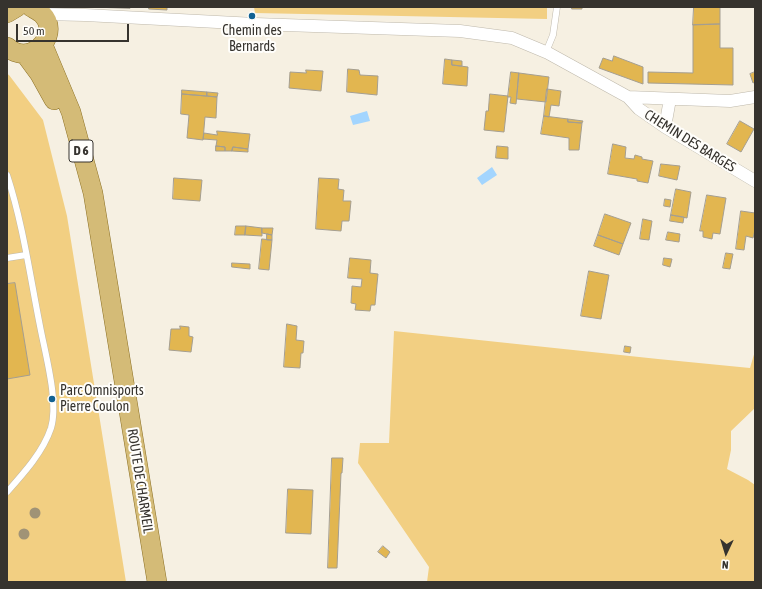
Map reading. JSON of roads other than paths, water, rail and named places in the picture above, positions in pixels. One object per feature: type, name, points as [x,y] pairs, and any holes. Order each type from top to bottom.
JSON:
[{"type":"main road","points":[[7,13],[17,7]]},
{"type":"main road","points":[[7,47],[15,52],[25,54],[34,52],[41,24]]},
{"type":"main road","name":"ROUTE DE CHARMEIL","points":[[41,24],[70,112],[93,193],[156,582]]},
{"type":"main road","name":"ROUTE DE CHARMEIL","points":[[25,54],[51,92],[61,117],[105,261]]},
{"type":"street","points":[[41,24],[85,15],[255,24],[460,31],[512,38],[546,52],[628,97],[730,101],[755,97]]},
{"type":"street","name":"CHEMIN DES BARGES","points":[[628,97],[639,109],[665,127],[755,181]]},
{"type":"street","points":[[665,127],[670,99]]},
{"type":"lane","points":[[546,52],[553,35],[557,7]]},
{"type":"lane","points":[[7,175],[14,195],[54,402],[52,427],[43,446],[7,492]]},
{"type":"lane","points":[[7,199],[14,195]]},
{"type":"lane","points":[[7,258],[26,255]]},
{"type":"water","points":[[367,111],[370,121],[353,125],[350,116]]},
{"type":"water","points":[[492,167],[497,175],[482,185],[477,178]]},
{"type":"place","name":"Chemin des Bernards","points":[[252,16]]},
{"type":"place","name":"Parc Omnisports Pierre Coulon","points":[[52,399]]}]
